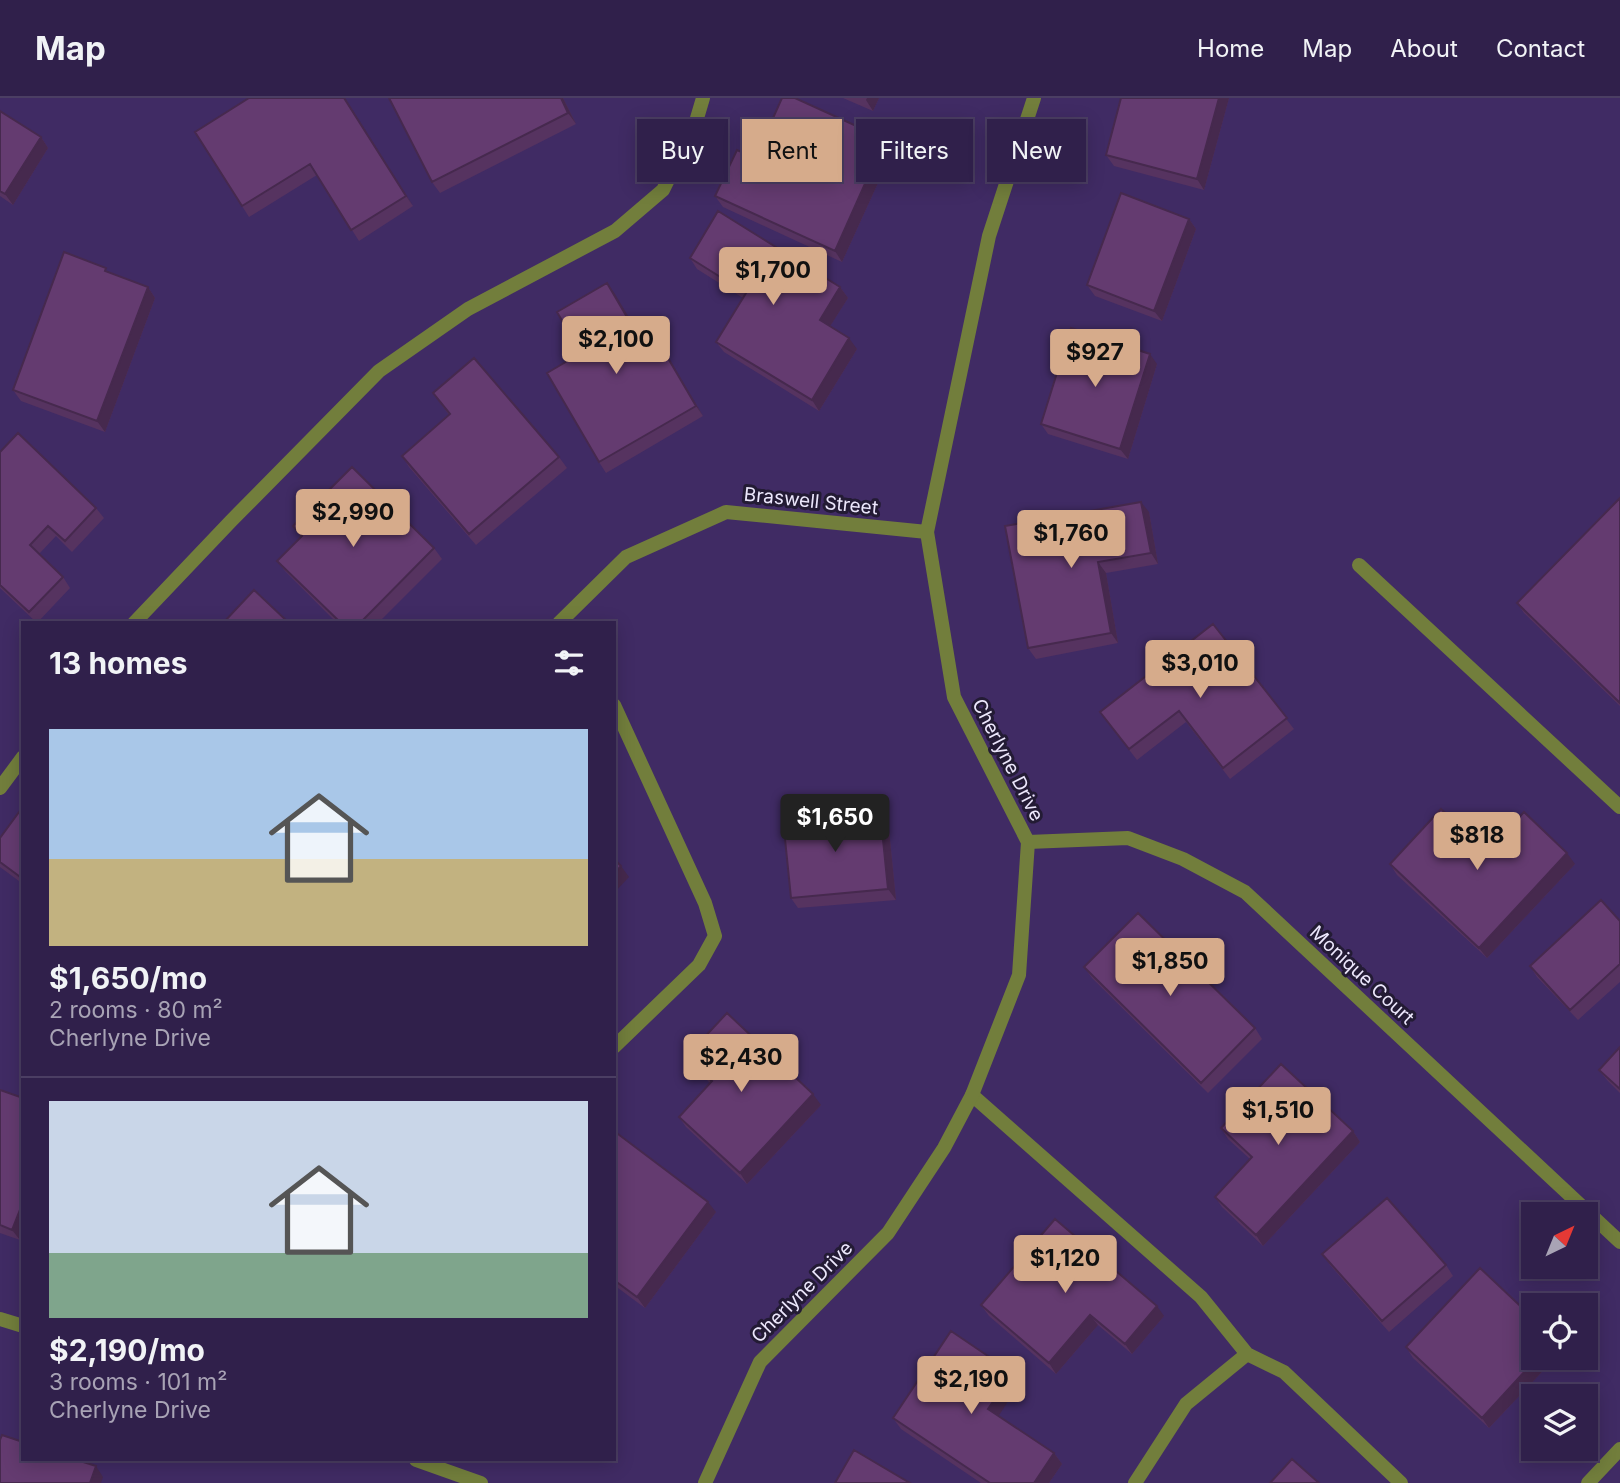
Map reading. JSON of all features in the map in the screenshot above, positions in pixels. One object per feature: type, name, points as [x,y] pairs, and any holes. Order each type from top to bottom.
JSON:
[{"type":"street","points":[[136,621],[230,521],[379,371],[468,309],[615,231],[663,190],[695,125],[703,98]]},
{"type":"street","name":"Cherlyne Drive","points":[[705,1483],[760,1362],[888,1233],[944,1148],[972,1096],[1018,975],[1028,842],[954,697],[927,532],[989,236],[1034,98]]},
{"type":"street","name":"Braswell Street","points":[[574,617],[626,557],[726,512],[927,532]]},
{"type":"street","points":[[1359,565],[1620,807]]},
{"type":"street","points":[[616,709],[705,903],[715,936],[699,965],[616,1045]]},
{"type":"street","points":[[0,788],[21,760]]},
{"type":"street","name":"Monique Court","points":[[1028,842],[1128,838],[1183,859],[1245,892],[1620,1242]]},
{"type":"street","points":[[972,1096],[1201,1297],[1247,1354],[1284,1372],[1401,1483]]},
{"type":"street","points":[[0,1319],[21,1325]]},
{"type":"street","points":[[1135,1483],[1186,1404],[1247,1354]]},
{"type":"street","points":[[1588,1483],[1620,1449]]},
{"type":"street","points":[[419,1461],[481,1483]]},
{"type":"building","points":[[249,98],[344,98],[406,196],[351,230],[310,164],[242,206],[195,132]]},
{"type":"building","points":[[389,98],[561,98],[568,113],[432,182]]},
{"type":"building","points":[[782,98],[795,98],[841,119],[773,119]]},
{"type":"building","points":[[1121,98],[1219,98],[1197,179],[1106,155]]},
{"type":"building","points":[[0,111],[41,137],[5,194],[0,191]]},
{"type":"building","points":[[842,119],[856,126],[856,182],[866,182],[835,251],[715,196],[722,182],[728,182],[728,169],[737,150],[742,152],[742,182],[842,182]]},
{"type":"building","points":[[1121,193],[1189,219],[1154,311],[1087,285]]},
{"type":"building","points":[[718,211],[840,287],[820,320],[849,338],[812,400],[716,342],[746,293],[690,258]]},
{"type":"building","points":[[64,252],[148,287],[97,421],[13,390]]},
{"type":"building","points":[[607,283],[635,331],[648,324],[696,406],[599,462],[547,373],[581,353],[557,312]]},
{"type":"building","points":[[1071,328],[1150,354],[1120,449],[1041,424]]},
{"type":"building","points":[[474,358],[559,457],[469,534],[402,456],[450,414],[433,393]]},
{"type":"building","points":[[18,433],[96,508],[65,541],[48,526],[30,545],[63,577],[29,612],[0,585],[0,452]]},
{"type":"building","points":[[352,467],[434,548],[362,621],[339,621],[277,561],[302,536],[293,526]]},
{"type":"building","points":[[1620,498],[1620,703],[1517,603]]},
{"type":"building","points":[[1141,502],[1151,553],[1098,562],[1111,633],[1028,648],[1005,526]]},
{"type":"building","points":[[254,590],[287,621],[225,621]]},
{"type":"building","points":[[1213,624],[1287,718],[1223,768],[1179,711],[1129,749],[1100,712]]},
{"type":"building","points":[[21,809],[21,878],[0,862],[0,838]]},
{"type":"building","points":[[1441,809],[1487,852],[1524,812],[1567,853],[1479,948],[1390,864]]},
{"type":"building","points":[[880,810],[888,889],[791,898],[783,819]]},
{"type":"building","points":[[1601,900],[1620,921],[1620,964],[1570,1010],[1530,966]]},
{"type":"building","points":[[1138,913],[1255,1028],[1201,1083],[1084,967]]},
{"type":"building","points":[[727,1013],[813,1094],[740,1173],[679,1117],[712,1081],[686,1057]]},
{"type":"building","points":[[1620,1047],[1620,1089],[1599,1070]]},
{"type":"building","points":[[1281,1064],[1353,1131],[1256,1235],[1215,1197],[1252,1157],[1221,1128]]},
{"type":"building","points":[[0,1090],[21,1097],[21,1207],[12,1230],[0,1225]]},
{"type":"building","points":[[616,1133],[708,1202],[637,1297],[616,1281]]},
{"type":"building","points":[[1387,1198],[1446,1265],[1382,1321],[1322,1254]]},
{"type":"building","points":[[1055,1219],[1157,1306],[1125,1344],[1090,1315],[1049,1363],[981,1305]]},
{"type":"building","points":[[1480,1268],[1521,1307],[1521,1370],[1526,1370],[1482,1418],[1406,1347]]},
{"type":"building","points":[[951,1331],[1013,1373],[988,1409],[1054,1453],[1034,1483],[990,1483],[893,1418]]},
{"type":"building","points":[[2,1435],[21,1441],[21,1461],[80,1461],[96,1466],[90,1483],[0,1483]]},
{"type":"building","points":[[854,1450],[910,1483],[835,1483]]},
{"type":"building","points":[[1292,1459],[1319,1483],[1270,1483]]}]
